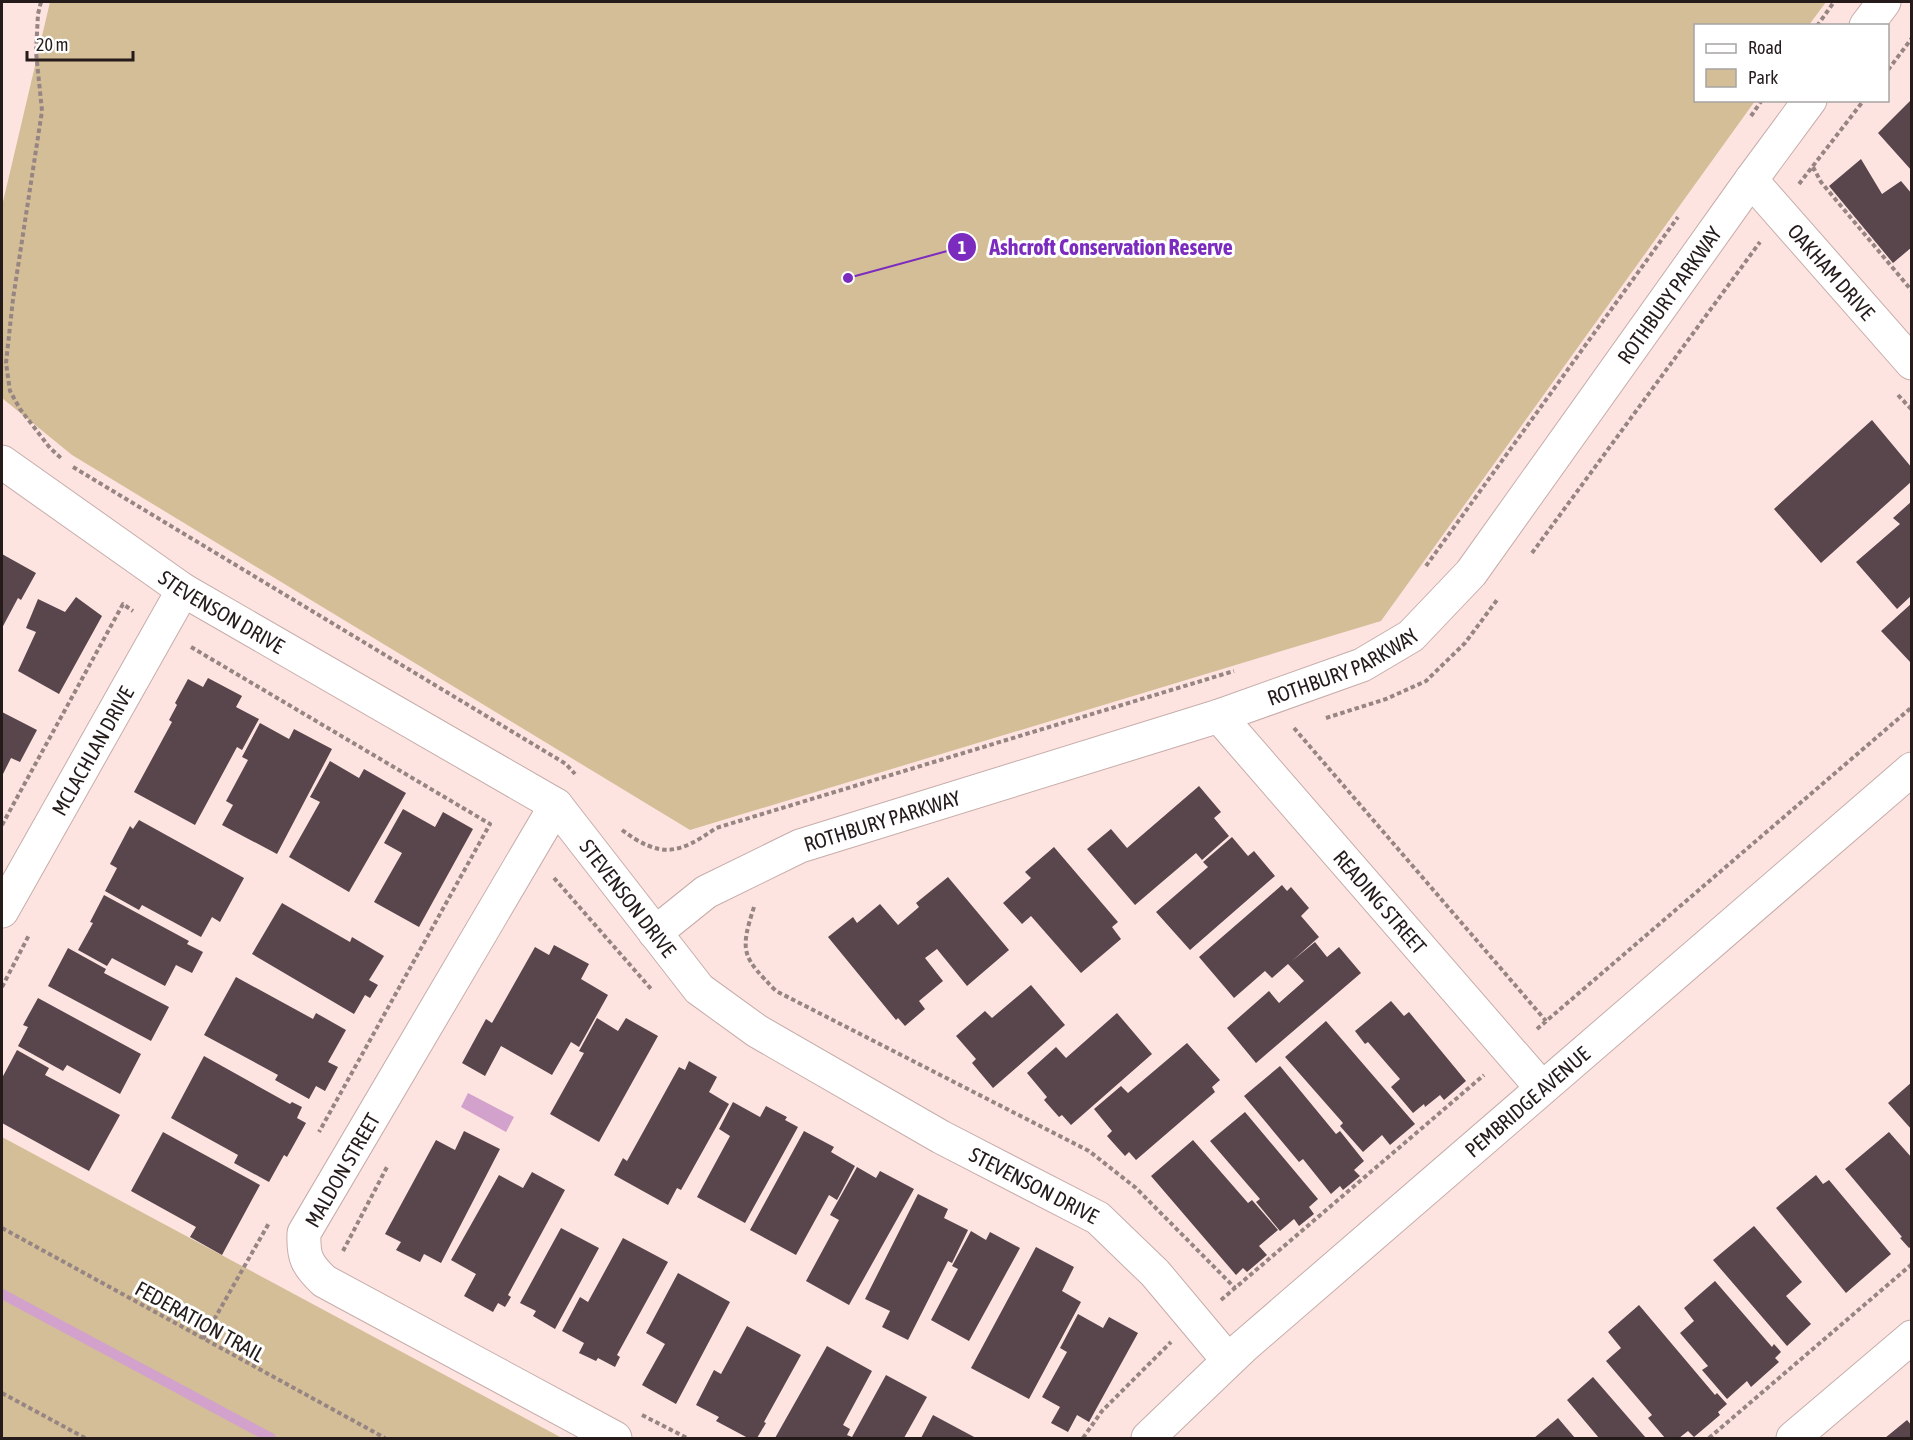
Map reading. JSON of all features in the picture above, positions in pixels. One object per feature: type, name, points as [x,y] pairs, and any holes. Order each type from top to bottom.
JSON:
[{"type":"street","points":[[1868,24],[1884,2]]},
{"type":"street","name":"ROTHBURY PARKWAY","points":[[655,933],[706,892],[800,846],[1219,716],[1362,665],[1411,636],[1472,573],[1809,102]]},
{"type":"street","name":"OAKHAM DRIVE","points":[[1751,180],[1771,223],[1911,363]]},
{"type":"street","name":"STEVENSON DRIVE","points":[[2,462],[183,590],[556,805],[699,989],[757,1031],[941,1137],[1098,1218],[1155,1273],[1228,1360]]},
{"type":"street","name":"MCLACHLAN DRIVE","points":[[2,911],[183,590]]},
{"type":"street","name":"READING STREET","points":[[1219,716],[1542,1088]]},
{"type":"street","name":"PEMBRIDGE AVENUE","points":[[1148,1438],[1228,1360],[1911,770]]},
{"type":"street","name":"MALDON STREET","points":[[556,805],[304,1233],[303,1251],[311,1268],[324,1281],[615,1438]]},
{"type":"street","points":[[1793,1438],[1911,1336]]},
{"type":"path","points":[[41,2],[36,52],[42,111],[6,363],[10,391],[33,426],[50,448],[65,462],[566,764],[578,778]]},
{"type":"path","points":[[1818,24],[1834,2]]},
{"type":"path","points":[[1889,67],[1911,38]]},
{"type":"path","points":[[1748,120],[1761,102]]},
{"type":"path","points":[[1528,558],[1771,223],[1862,102]]},
{"type":"path","points":[[1813,167],[1821,182],[1911,291]]},
{"type":"path","points":[[1425,567],[1685,207]]},
{"type":"path","points":[[2,335],[9,334]]},
{"type":"path","points":[[1325,718],[1386,699],[1426,681],[1465,643],[1500,596]]},
{"type":"path","points":[[2,825],[123,604]]},
{"type":"path","points":[[185,644],[490,824],[317,1136]]},
{"type":"path","points":[[615,824],[649,848],[668,851],[694,843],[716,828],[1236,670]]},
{"type":"path","points":[[1196,1321],[1911,707]]},
{"type":"path","points":[[1243,744],[1304,725]]},
{"type":"path","points":[[1294,728],[1546,1021]]},
{"type":"path","points":[[755,904],[744,938],[750,964],[776,991],[1089,1151],[1136,1188],[1235,1288]]},
{"type":"path","points":[[203,1340],[271,1219]]},
{"type":"path","name":"FEDERATION TRAIL","points":[[2,1228],[385,1438]]},
{"type":"path","points":[[1709,1438],[1911,1264]]},
{"type":"path","points":[[2,1393],[85,1438]]},
{"type":"green space","points":[[50,2],[1826,2],[1810,24],[1694,24],[1694,102],[1754,102],[1381,621],[690,830],[72,455],[2,398],[2,206]]},
{"type":"green space","points":[[2,1137],[562,1438],[2,1438]]},
{"type":"shaded area","points":[[468,1093],[514,1117],[506,1132],[461,1107]]},
{"type":"building","points":[[1912,99],[1912,171],[1878,133]]},
{"type":"building","points":[[1861,159],[1882,194],[1901,181],[1912,194],[1912,247],[1893,263],[1829,186]]},
{"type":"building","points":[[1872,420],[1912,468],[1912,481],[1821,563],[1774,509]]},
{"type":"building","points":[[1912,501],[1912,595],[1897,609],[1856,562],[1900,524],[1893,518]]},
{"type":"building","points":[[2,554],[36,573],[21,600],[18,598],[2,628]]},
{"type":"building","points":[[76,597],[102,616],[59,694],[18,671],[36,632],[26,628],[38,599],[65,612]]},
{"type":"building","points":[[1912,603],[1912,664],[1881,631]]},
{"type":"building","points":[[208,678],[242,696],[236,707],[259,719],[242,750],[237,747],[195,825],[134,792],[172,722],[169,720],[177,705],[175,703],[188,679],[203,687]]},
{"type":"building","points":[[2,712],[37,730],[20,762],[11,758],[2,776]]},
{"type":"building","points":[[260,723],[289,739],[294,729],[332,749],[277,854],[222,825],[233,805],[226,801],[248,760],[242,757]]},
{"type":"building","points":[[330,761],[359,778],[364,769],[406,793],[349,892],[289,857],[320,802],[310,797]]},
{"type":"building","points":[[1199,786],[1221,812],[1214,818],[1229,836],[1202,860],[1196,853],[1135,905],[1087,849],[1111,829],[1127,848]]},
{"type":"building","points":[[403,809],[435,827],[443,812],[473,829],[419,927],[374,902],[402,853],[384,843]]},
{"type":"building","points":[[139,820],[244,878],[220,922],[212,917],[201,937],[142,905],[139,910],[105,891],[117,868],[110,864],[130,826],[133,829]]},
{"type":"building","points":[[1232,837],[1248,856],[1254,851],[1275,876],[1190,950],[1156,912],[1208,867],[1203,862]]},
{"type":"building","points":[[1054,847],[1118,922],[1112,927],[1121,939],[1081,973],[1031,916],[1022,924],[1003,903],[1031,878],[1025,872]]},
{"type":"building","points":[[948,877],[1009,950],[967,986],[937,949],[925,958],[943,981],[919,1001],[925,1009],[905,1026],[898,1018],[896,1020],[828,937],[853,917],[857,923],[880,904],[898,925],[919,907],[916,903]]},
{"type":"building","points":[[1282,885],[1287,891],[1291,887],[1309,908],[1301,916],[1319,937],[1292,961],[1315,942],[1327,957],[1339,947],[1361,973],[1256,1063],[1227,1028],[1269,991],[1279,1003],[1304,981],[1288,964],[1272,978],[1265,971],[1234,998],[1199,957]]},
{"type":"building","points":[[104,895],[189,941],[187,944],[203,952],[192,973],[176,965],[165,986],[112,958],[107,966],[78,950],[93,923],[90,922]]},
{"type":"building","points":[[282,903],[350,942],[352,937],[384,956],[369,980],[378,985],[370,998],[365,995],[354,1014],[252,954]]},
{"type":"building","points":[[554,945],[589,964],[581,979],[608,995],[579,1047],[571,1042],[552,1075],[501,1046],[485,1076],[462,1063],[486,1019],[492,1023],[535,947],[549,955]]},
{"type":"building","points":[[68,948],[106,969],[104,973],[169,1007],[151,1041],[48,986]]},
{"type":"building","points":[[236,977],[313,1019],[316,1013],[346,1030],[328,1062],[338,1067],[325,1091],[316,1086],[309,1099],[275,1080],[278,1075],[204,1035]]},
{"type":"building","points":[[1031,985],[1065,1025],[993,1088],[972,1063],[976,1059],[956,1036],[985,1011],[992,1018]]},
{"type":"building","points":[[38,998],[141,1054],[120,1094],[67,1065],[63,1071],[18,1046],[28,1027],[23,1025]]},
{"type":"building","points":[[1391,1001],[1404,1016],[1409,1012],[1466,1081],[1444,1100],[1440,1095],[1413,1113],[1391,1087],[1400,1079],[1368,1042],[1365,1044],[1355,1031]]},
{"type":"building","points":[[1117,1013],[1152,1054],[1071,1125],[1062,1115],[1059,1117],[1044,1100],[1047,1097],[1027,1073],[1056,1047],[1066,1058]]},
{"type":"building","points":[[597,1018],[618,1031],[626,1018],[658,1036],[599,1142],[550,1114],[584,1053],[579,1051]]},
{"type":"building","points":[[1326,1021],[1415,1124],[1390,1145],[1382,1135],[1363,1152],[1340,1126],[1343,1123],[1285,1057]]},
{"type":"building","points":[[1187,1043],[1220,1080],[1212,1087],[1215,1092],[1136,1160],[1129,1152],[1125,1156],[1107,1136],[1112,1131],[1094,1109],[1121,1086],[1128,1093]]},
{"type":"building","points":[[17,1050],[49,1068],[45,1075],[120,1115],[89,1171],[2,1123],[2,1078]]},
{"type":"building","points":[[204,1056],[290,1104],[292,1102],[302,1107],[297,1118],[306,1123],[287,1157],[284,1155],[269,1182],[234,1163],[238,1155],[171,1118]]},
{"type":"building","points":[[689,1061],[717,1077],[709,1092],[729,1104],[681,1190],[677,1188],[668,1205],[614,1175],[623,1158],[627,1161],[679,1067],[685,1070]]},
{"type":"building","points":[[1280,1066],[1336,1134],[1340,1131],[1364,1161],[1354,1170],[1360,1176],[1343,1190],[1340,1186],[1331,1194],[1303,1159],[1299,1162],[1244,1096]]},
{"type":"building","points":[[1912,1082],[1912,1130],[1888,1103]]},
{"type":"building","points":[[733,1102],[760,1117],[766,1106],[787,1117],[785,1120],[798,1127],[745,1223],[697,1197],[730,1136],[719,1129]]},
{"type":"building","points":[[1245,1112],[1318,1199],[1309,1207],[1314,1214],[1299,1226],[1294,1219],[1280,1231],[1256,1202],[1260,1199],[1210,1141]]},
{"type":"building","points":[[464,1131],[500,1149],[441,1263],[424,1254],[420,1262],[396,1250],[401,1242],[385,1234],[436,1140],[455,1150]]},
{"type":"building","points":[[804,1131],[834,1147],[831,1152],[855,1166],[837,1200],[829,1195],[796,1255],[750,1230]]},
{"type":"building","points":[[163,1132],[260,1185],[222,1255],[190,1237],[196,1227],[131,1191]]},
{"type":"building","points":[[1889,1132],[1912,1158],[1912,1246],[1909,1248],[1845,1169]]},
{"type":"building","points":[[1193,1140],[1248,1203],[1252,1200],[1278,1230],[1259,1246],[1267,1255],[1247,1272],[1243,1268],[1236,1275],[1151,1176]]},
{"type":"building","points":[[857,1167],[876,1178],[880,1171],[914,1189],[849,1305],[806,1281],[839,1220],[830,1215]]},
{"type":"building","points":[[532,1172],[565,1190],[508,1295],[511,1297],[505,1307],[498,1303],[493,1312],[464,1296],[476,1274],[451,1260],[499,1175],[523,1188]]},
{"type":"building","points":[[1816,1175],[1823,1184],[1829,1180],[1891,1254],[1846,1293],[1776,1208]]},
{"type":"building","points":[[918,1194],[948,1209],[944,1218],[968,1230],[952,1263],[948,1261],[908,1340],[882,1327],[890,1311],[865,1299]]},
{"type":"building","points":[[1754,1226],[1802,1282],[1786,1296],[1811,1324],[1787,1346],[1713,1260]]},
{"type":"building","points":[[561,1228],[599,1248],[555,1329],[533,1316],[536,1311],[520,1303]]},
{"type":"building","points":[[971,1231],[986,1240],[990,1232],[1020,1248],[969,1341],[931,1320],[958,1269],[952,1266]]},
{"type":"building","points":[[623,1238],[668,1262],[617,1355],[620,1357],[615,1367],[598,1358],[596,1361],[579,1353],[584,1343],[562,1331],[580,1297],[588,1302]]},
{"type":"building","points":[[1036,1247],[1074,1267],[1062,1291],[1081,1302],[1029,1399],[971,1368]]},
{"type":"building","points":[[678,1273],[730,1302],[676,1404],[642,1385],[665,1344],[646,1333]]},
{"type":"building","points":[[1715,1281],[1772,1347],[1774,1344],[1781,1352],[1775,1358],[1779,1362],[1751,1387],[1747,1381],[1727,1399],[1702,1370],[1708,1366],[1680,1333],[1694,1321],[1684,1308]]},
{"type":"building","points":[[1639,1305],[1715,1395],[1717,1393],[1727,1404],[1718,1412],[1720,1415],[1694,1437],[1688,1431],[1679,1438],[1665,1438],[1648,1418],[1652,1415],[1606,1361],[1621,1348],[1608,1332]]},
{"type":"building","points":[[1078,1314],[1103,1328],[1109,1317],[1138,1333],[1089,1422],[1077,1415],[1068,1432],[1051,1423],[1060,1407],[1042,1397],[1067,1352],[1060,1348]]},
{"type":"building","points":[[747,1326],[801,1355],[757,1438],[748,1438],[716,1421],[719,1417],[696,1405],[714,1370],[721,1374]]},
{"type":"building","points":[[827,1346],[872,1371],[843,1425],[850,1429],[847,1435],[852,1437],[886,1375],[927,1397],[904,1438],[775,1438]]},
{"type":"building","points":[[1593,1377],[1646,1438],[1599,1438],[1567,1400]]},
{"type":"building","points":[[933,1415],[976,1438],[921,1438]]},
{"type":"building","points":[[1558,1418],[1575,1438],[1534,1438]]},
{"type":"building","points":[[1907,1420],[1912,1426],[1912,1438],[1885,1438]]},
{"type":"waterway","points":[[2,1294],[271,1438]]},
{"type":"place","name":"Ashcroft Conservation Reserve","points":[[848,278]]}]
